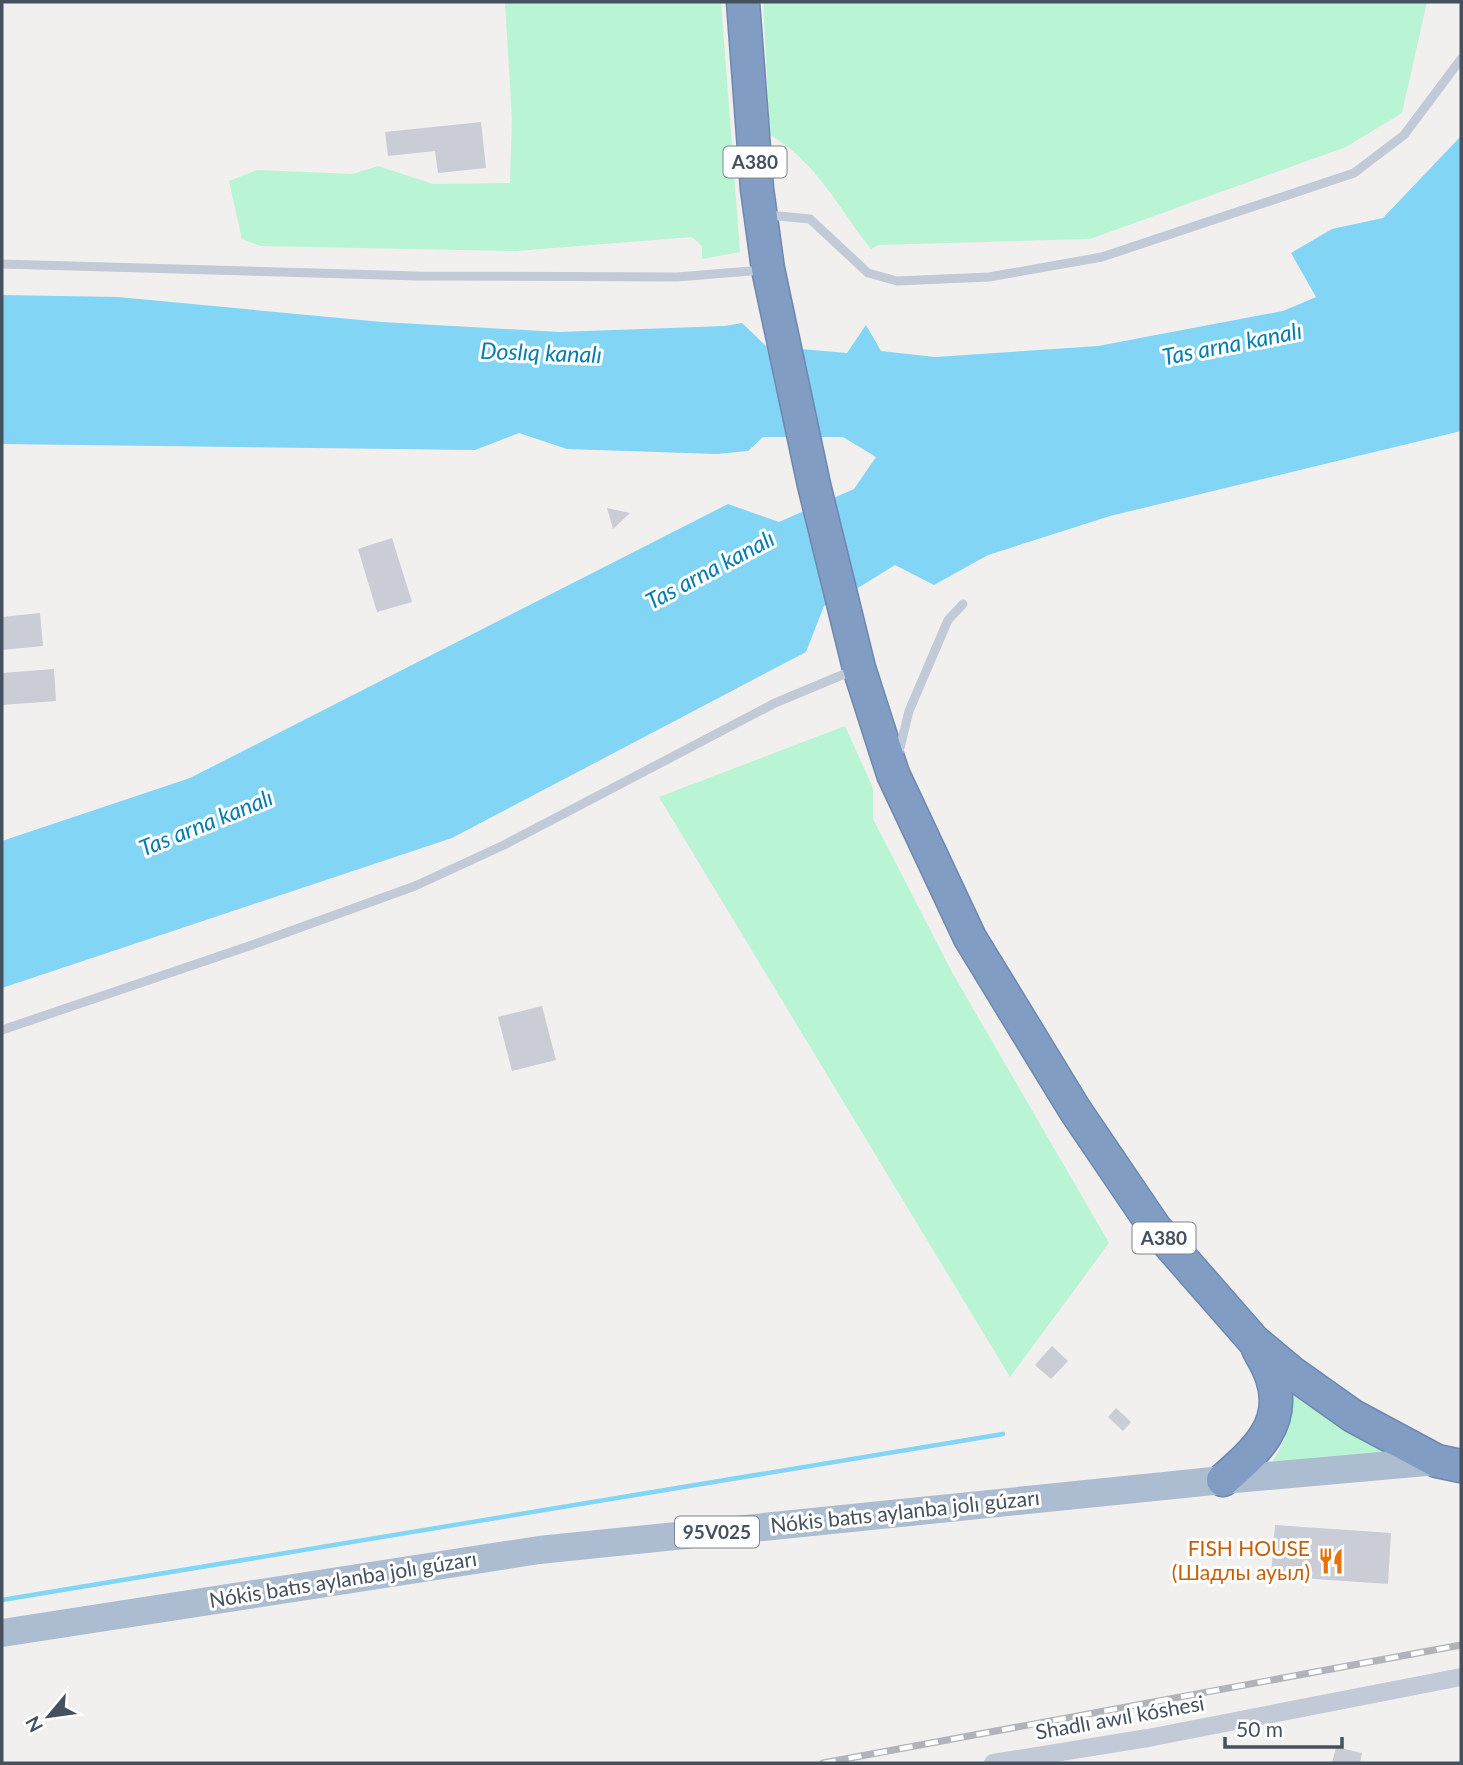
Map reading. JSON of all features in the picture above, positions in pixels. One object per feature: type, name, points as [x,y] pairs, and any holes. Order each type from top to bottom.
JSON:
[{"type":"highway","name":"A380","points":[[743,2],[760,214],[768,270],[844,610],[893,774],[971,938],[1075,1110],[1155,1228],[1254,1341],[1291,1372],[1353,1416],[1449,1464]]},
{"type":"highway","points":[[1223,1479],[1254,1454],[1268,1432],[1276,1409],[1273,1380],[1254,1341]]},
{"type":"main road","name":"Nókis batıs aylanba jolı gúzarı","points":[[2,1633],[539,1550],[1223,1479],[1449,1464]]},
{"type":"street","name":"Shadlı awıl kóshesi","points":[[993,1763],[1148,1738],[1461,1677]]},
{"type":"lane","points":[[760,214],[810,219],[868,273],[897,281],[989,277],[1102,257],[1354,173],[1404,135],[1461,59]]},
{"type":"lane","points":[[2,264],[431,276],[677,277],[768,270]]},
{"type":"lane","points":[[893,774],[909,711],[948,620],[963,604]]},
{"type":"lane","points":[[2,1030],[415,886],[504,845],[775,703],[859,667]]},
{"type":"green space","points":[[505,2],[721,2],[740,252],[702,259],[702,246],[692,237],[516,251],[261,246],[242,239],[229,181],[257,170],[353,174],[378,166],[433,184],[510,183],[512,119]]},
{"type":"green space","points":[[763,2],[1427,2],[1402,113],[1346,147],[1090,239],[879,245],[871,249],[814,172],[786,145],[770,135]]},
{"type":"green space","points":[[845,726],[873,788],[873,819],[953,974],[1109,1243],[1010,1377],[659,797]]},
{"type":"green space","points":[[1285,1382],[1403,1453],[1271,1464],[1288,1424],[1289,1405]]},
{"type":"water","points":[[1461,136],[1461,431],[1110,516],[988,555],[934,585],[895,565],[824,606],[806,652],[452,838],[2,988],[2,841],[190,778],[728,504],[779,522],[854,489],[876,457],[843,437],[763,437],[748,451],[717,454],[567,449],[519,433],[475,450],[2,444],[2,295],[118,297],[382,322],[559,332],[725,326],[742,323],[766,346],[847,353],[866,325],[881,351],[935,357],[1098,346],[1283,311],[1316,297],[1291,253],[1332,229],[1383,218]]},
{"type":"building","points":[[481,122],[486,168],[438,173],[435,151],[388,156],[385,132]]},
{"type":"building","points":[[607,508],[630,513],[613,529]]},
{"type":"building","points":[[392,538],[412,602],[377,612],[358,549]]},
{"type":"building","points":[[40,613],[43,646],[2,650],[2,617]]},
{"type":"building","points":[[54,669],[56,701],[2,705],[2,673]]},
{"type":"building","points":[[542,1006],[556,1060],[512,1071],[498,1017]]},
{"type":"building","points":[[1052,1346],[1068,1361],[1051,1379],[1035,1365]]},
{"type":"building","points":[[1116,1408],[1131,1422],[1123,1431],[1108,1417]]},
{"type":"building","name":"FISH HOUSE (Шадлы ауыл)","points":[[1275,1525],[1391,1533],[1388,1584],[1271,1576]]},
{"type":"building","points":[[1336,1747],[1362,1753],[1360,1763],[1332,1763]]},
{"type":"waterway","points":[[2,1600],[1003,1434]]},
{"type":"railway","points":[[823,1763],[1461,1645]]},
{"type":"place","name":"FISH HOUSE (Шадлы ауыл)","points":[[1331,1561]]},
{"type":"water label","name":"Tas arna kanalı","points":[[1232,344]]},
{"type":"water label","name":"Doslıq kanalı","points":[[541,353]]},
{"type":"water label","name":"Tas arna kanalı","points":[[710,570]]},
{"type":"water label","name":"Tas arna kanalı","points":[[206,823]]}]
